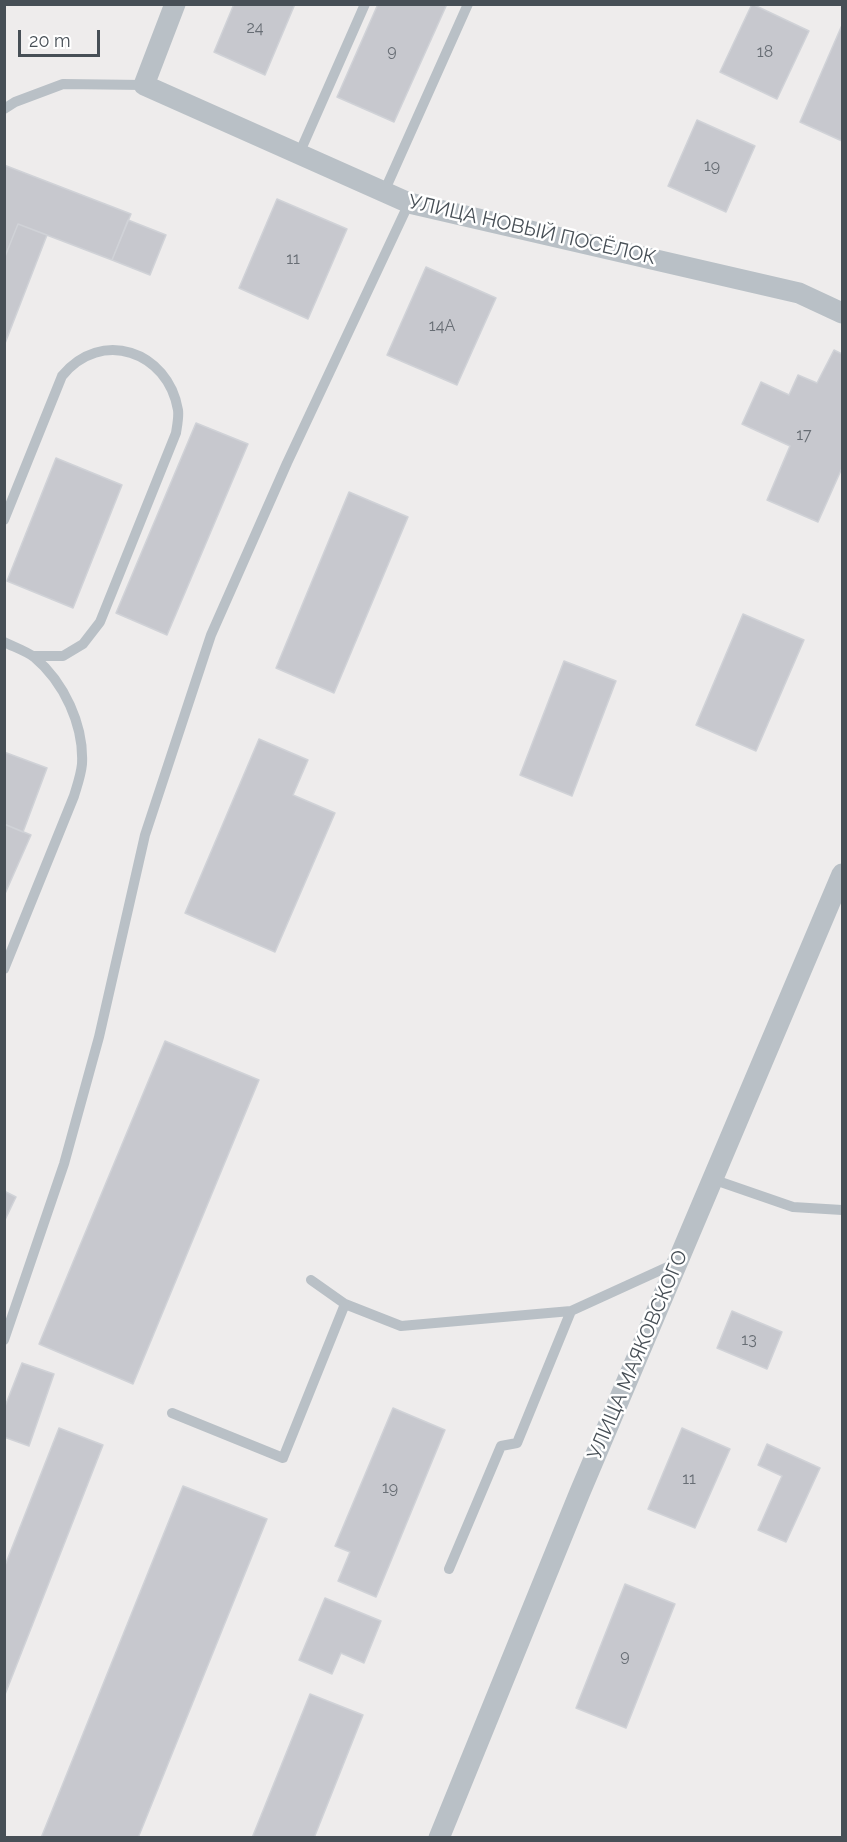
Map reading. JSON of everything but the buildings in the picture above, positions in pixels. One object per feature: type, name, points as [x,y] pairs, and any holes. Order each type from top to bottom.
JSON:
[{"type":"street","points":[[144,85],[175,4]]},
{"type":"street","name":"УЛИЦА НОВЫЙ ПОСЁЛОК","points":[[144,85],[409,203],[799,292],[843,313]]},
{"type":"street","name":"УЛИЦА МАЯКОВСКОГО","points":[[439,1838],[576,1503],[843,874]]},
{"type":"lane","points":[[299,154],[365,4]]},
{"type":"lane","points":[[384,192],[468,4]]},
{"type":"lane","points":[[4,109],[15,102],[63,84],[144,85]]},
{"type":"lane","points":[[4,1340],[64,1164],[99,1037],[145,835],[211,635],[287,464],[409,203]]},
{"type":"lane","points":[[4,520],[62,376],[70,366],[93,353],[117,349],[137,354],[157,366],[170,387],[179,411],[176,433],[100,622],[83,644],[63,656],[33,656],[4,642]]},
{"type":"lane","points":[[4,969],[74,796],[82,766],[81,737],[71,704],[33,656]]},
{"type":"lane","points":[[712,1179],[793,1206],[843,1210]]},
{"type":"lane","points":[[311,1280],[345,1304],[401,1326],[572,1311],[677,1263]]},
{"type":"lane","points":[[172,1413],[283,1458],[345,1304]]},
{"type":"lane","points":[[449,1569],[501,1446],[517,1443],[572,1311]]}]
